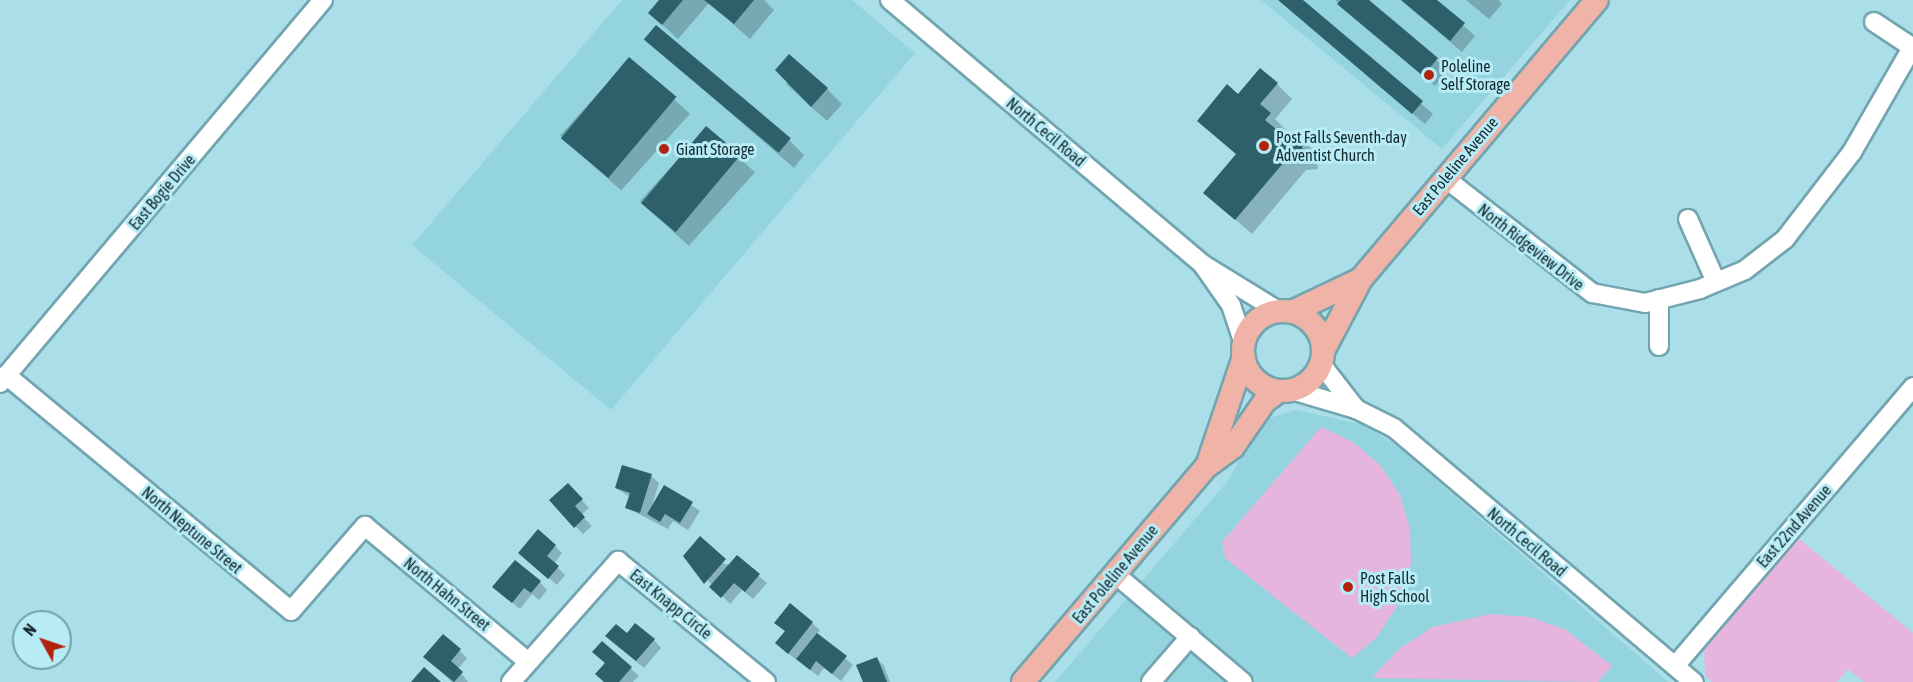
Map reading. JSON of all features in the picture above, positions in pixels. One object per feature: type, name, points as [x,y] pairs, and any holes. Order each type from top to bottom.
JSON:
[{"type":"main road","name":"East Poleline Avenue","points":[[1322,358],[1361,279],[1598,0]]},
{"type":"main road","name":"East Poleline Avenue","points":[[1286,312],[1361,279]]},
{"type":"main road","points":[[1286,312],[1314,326],[1322,358],[1310,381],[1285,391],[1255,379],[1244,350],[1257,322],[1286,312]]},
{"type":"main road","name":"East Poleline Avenue","points":[[1207,466],[1244,350]]},
{"type":"main road","name":"East Poleline Avenue","points":[[1023,682],[1207,466],[1233,447],[1265,401],[1285,391]]},
{"type":"street","name":"East Bogie Drive","points":[[3,379],[322,0]]},
{"type":"street","name":"North Cecil Road","points":[[890,0],[1202,264],[1286,312]]},
{"type":"street","name":"North Ridgeview Drive","points":[[1445,178],[1592,293],[1645,303],[1716,282],[1745,270],[1785,239],[1852,152],[1912,46],[1874,22]]},
{"type":"street","points":[[1688,219],[1716,282]]},
{"type":"street","name":"North Cecil Road","points":[[1202,264],[1231,305],[1244,350]]},
{"type":"street","points":[[1659,299],[1659,346]]},
{"type":"street","name":"North Cecil Road","points":[[1322,358],[1356,409]]},
{"type":"street","name":"North Neptune Street","points":[[3,379],[291,611],[365,526]]},
{"type":"street","name":"East 22nd Avenue","points":[[1675,666],[1913,387]]},
{"type":"street","name":"North Cecil Road","points":[[1285,391],[1356,409],[1408,440],[1694,682]]},
{"type":"street","name":"North Hahn Street","points":[[365,526],[528,662]]},
{"type":"street","name":"East Knapp Circle","points":[[511,682],[618,561],[766,682]]},
{"type":"street","points":[[1115,574],[1243,682]]},
{"type":"street","points":[[1151,682],[1190,637]]},
{"type":"shaded area","name":"Giant Storage","points":[[622,0],[852,0],[915,53],[611,410],[412,245]]},
{"type":"shaded area","name":"Poleline Self Storage","points":[[1261,0],[1570,0],[1442,149]]},
{"type":"shaded area","name":"Post Falls High School","points":[[1296,410],[1364,425],[1396,445],[1668,682],[1055,682],[1227,482],[1256,432],[1270,418]]},
{"type":"shaded area","points":[[1321,427],[1353,442],[1380,465],[1400,495],[1410,529],[1411,563],[1404,595],[1377,637],[1352,658],[1225,558],[1222,542]]},
{"type":"shaded area","points":[[1797,537],[1913,633],[1913,682],[1864,682],[1848,669],[1837,682],[1712,682],[1705,676],[1704,647]]},
{"type":"shaded area","points":[[1491,614],[1530,617],[1566,630],[1612,666],[1598,682],[1372,678],[1399,649],[1433,627]]},
{"type":"building","points":[[659,0],[683,0],[662,25],[648,13]]},
{"type":"building","points":[[704,0],[754,0],[734,24]]},
{"type":"building","points":[[1278,0],[1303,0],[1423,101],[1412,114]]},
{"type":"building","points":[[1341,0],[1369,0],[1438,58],[1423,76],[1337,4]]},
{"type":"building","points":[[1401,0],[1437,0],[1465,23],[1450,41]]},
{"type":"building","points":[[656,25],[791,138],[779,153],[644,40]]},
{"type":"building","points":[[789,54],[828,88],[811,107],[775,70]]},
{"type":"building","points":[[629,57],[676,97],[608,178],[561,138]]},
{"type":"building","name":"Post Falls Seventh-day Adventist Church","points":[[1260,68],[1278,83],[1260,104],[1271,113],[1265,120],[1287,138],[1301,136],[1303,154],[1290,155],[1235,220],[1203,193],[1236,154],[1197,121],[1227,84],[1238,94]]},
{"type":"building","points":[[706,126],[740,155],[676,232],[641,203]]},
{"type":"building","points":[[622,465],[652,474],[640,513],[625,508],[630,493],[615,488]]},
{"type":"building","points":[[568,483],[583,499],[575,506],[585,517],[574,528],[549,500]]},
{"type":"building","points":[[664,485],[693,502],[680,523],[665,514],[660,522],[647,514]]},
{"type":"building","points":[[538,529],[556,545],[547,556],[559,566],[548,579],[518,553]]},
{"type":"building","points":[[700,536],[726,559],[704,584],[683,556]]},
{"type":"building","points":[[737,555],[760,574],[745,592],[734,583],[721,598],[709,587]]},
{"type":"building","points":[[515,560],[541,581],[531,593],[524,588],[512,603],[492,587]]},
{"type":"building","points":[[790,603],[813,622],[788,654],[775,643],[785,631],[774,623]]},
{"type":"building","points":[[635,623],[655,639],[636,661],[605,636],[616,624],[627,633]]},
{"type":"building","points":[[817,633],[847,656],[832,674],[816,661],[810,670],[796,659]]},
{"type":"building","points":[[443,634],[461,649],[451,661],[463,672],[454,682],[423,657]]},
{"type":"building","points":[[602,641],[632,667],[619,682],[604,682],[595,674],[605,663],[592,652]]},
{"type":"building","points":[[877,657],[887,682],[863,682],[856,665]]},
{"type":"building","points":[[424,667],[441,682],[411,682]]},
{"type":"place","name":"Poleline Self Storage","points":[[1429,75]]},
{"type":"place","name":"Post Falls Seventh-day Adventist Church","points":[[1264,146]]},
{"type":"place","name":"Giant Storage","points":[[664,149]]},
{"type":"place","name":"Post Falls High School","points":[[1348,587]]}]
